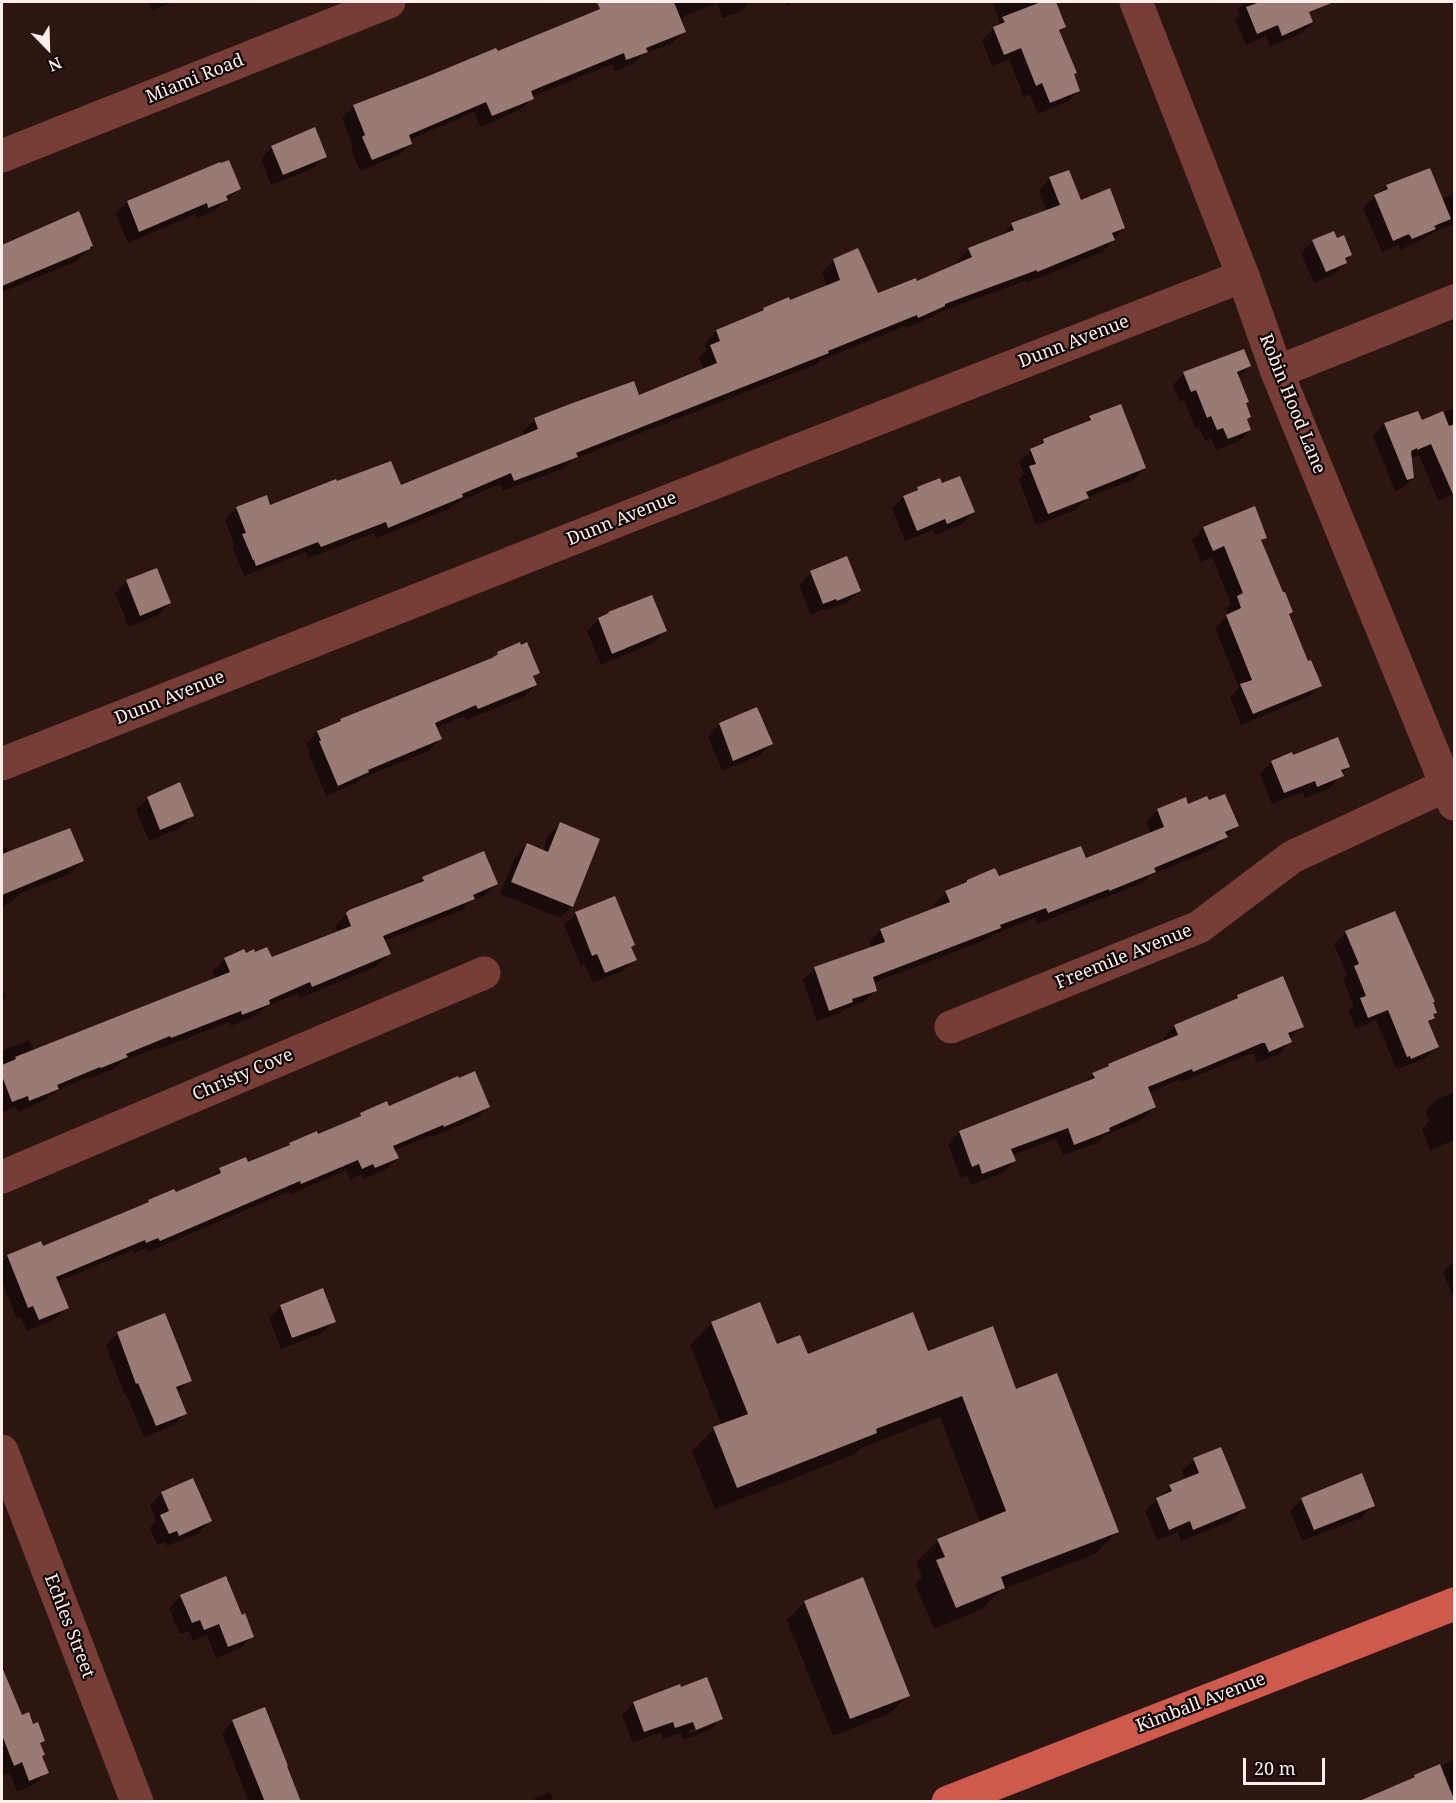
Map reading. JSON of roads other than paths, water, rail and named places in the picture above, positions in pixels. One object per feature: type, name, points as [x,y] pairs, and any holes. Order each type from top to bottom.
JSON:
[{"type":"main road","name":"Kimball Avenue","points":[[948,1802],[1455,1604]]},
{"type":"street","name":"Miami Road","points":[[2,156],[388,2]]},
{"type":"street","name":"Robin Hood Lane","points":[[1136,2],[1243,276],[1277,372],[1451,794]]},
{"type":"street","name":"Dunn Avenue","points":[[2,764],[650,507],[1243,276]]},
{"type":"street","points":[[1277,372],[1455,301]]},
{"type":"street","name":"Freemile Avenue","points":[[951,1027],[1199,927],[1292,857],[1451,794]]},
{"type":"street","name":"Christy Cove","points":[[2,1177],[484,973]]},
{"type":"street","name":"Echles Street","points":[[2,1451],[137,1802]]}]
